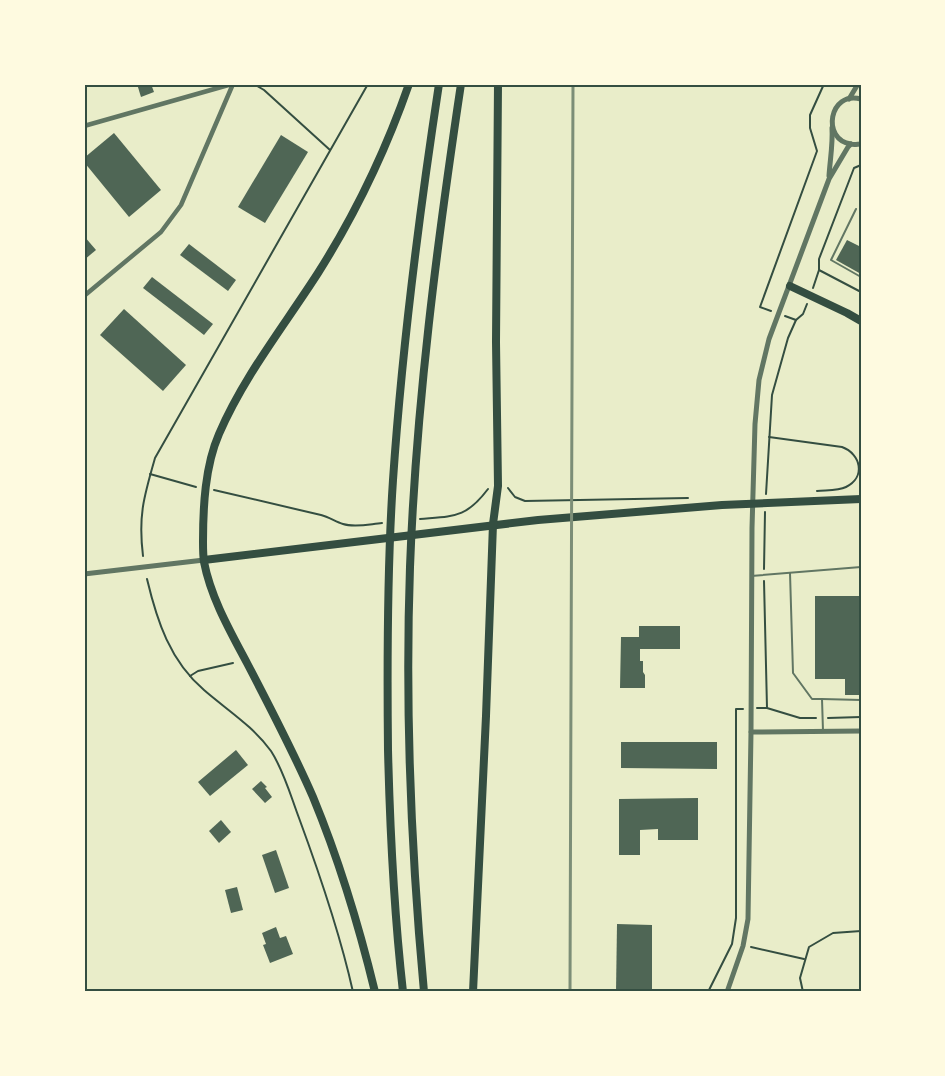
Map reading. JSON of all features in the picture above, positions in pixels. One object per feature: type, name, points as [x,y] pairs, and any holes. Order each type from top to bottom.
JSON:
[{"type":"highway","points":[[375,992],[347,891],[313,798],[295,757],[212,592],[204,561],[203,517],[208,475],[218,438],[232,405],[317,274],[352,215],[383,152],[409,84]]},
{"type":"highway","points":[[403,992],[390,819],[387,687],[389,563],[393,479],[405,344],[421,206],[439,84]]},
{"type":"highway","points":[[424,992],[416,913],[411,816],[410,567],[426,347],[460,84]]},
{"type":"highway","points":[[473,992],[493,524],[498,486],[496,342],[498,84]]},
{"type":"highway","points":[[790,286],[861,321]]},
{"type":"highway","points":[[204,561],[493,524],[722,505],[861,499]]},
{"type":"street","points":[[84,126],[232,84]]},
{"type":"street","points":[[84,296],[160,232],[181,205],[232,84]]},
{"type":"street","points":[[849,99],[858,84]]},
{"type":"street","points":[[829,179],[833,143],[832,121],[835,109],[840,103],[849,99],[861,99]]},
{"type":"street","points":[[832,126],[837,136],[843,141],[861,144]]},
{"type":"street","points":[[727,992],[743,946],[748,919],[754,424],[759,380],[778,313],[829,179],[851,144]]},
{"type":"street","points":[[84,574],[204,561]]},
{"type":"street","points":[[751,732],[861,731]]},
{"type":"lane","points":[[856,208],[831,260],[861,277]]},
{"type":"lane","points":[[752,576],[861,567]]},
{"type":"lane","points":[[790,573],[793,673],[812,699],[861,700]]},
{"type":"lane","points":[[822,699],[823,731]]},
{"type":"path","points":[[254,84],[264,90],[330,150]]},
{"type":"path","points":[[143,555],[141,517],[155,458],[368,84]]},
{"type":"path","points":[[796,320],[760,307],[817,151],[810,128],[810,115],[824,84]]},
{"type":"path","points":[[811,295],[819,270],[819,259],[854,168],[861,165]]},
{"type":"path","points":[[819,270],[861,292]]},
{"type":"path","points":[[769,437],[842,447],[853,454],[859,463],[859,471],[852,482],[846,488],[817,491]]},
{"type":"path","points":[[150,474],[196,487]]},
{"type":"path","points":[[214,490],[321,514],[344,525],[353,525]]},
{"type":"path","points":[[539,502],[696,497]]},
{"type":"path","points":[[147,579],[157,617],[174,656],[203,689],[255,732],[273,754],[321,877],[353,992]]},
{"type":"path","points":[[190,676],[198,671],[233,663]]},
{"type":"path","points":[[803,992],[800,978],[809,947],[833,933],[861,932]]},
{"type":"path","points":[[743,946],[806,959]]},
{"type":"building","points":[[137,84],[151,84],[154,92],[141,97]]},
{"type":"building","points":[[114,133],[161,190],[129,217],[84,162],[84,158]]},
{"type":"building","points":[[281,135],[308,152],[265,223],[238,207]]},
{"type":"building","points":[[84,236],[96,250],[84,260]]},
{"type":"building","points":[[847,240],[861,247],[861,274],[836,260]]},
{"type":"building","points":[[189,244],[236,280],[228,291],[180,255]]},
{"type":"building","points":[[152,277],[213,324],[204,335],[143,288]]},
{"type":"building","points":[[124,309],[186,365],[163,391],[100,335]]},
{"type":"building","points":[[815,596],[861,596],[861,695],[845,695],[845,679],[815,679]]},
{"type":"building","points":[[639,626],[680,626],[680,649],[640,649],[645,688],[620,688],[621,637],[639,637]]},
{"type":"building","points":[[621,742],[717,742],[717,769],[621,768]]},
{"type":"building","points":[[236,750],[248,765],[210,796],[198,782]]},
{"type":"building","points":[[261,781],[272,797],[265,803],[252,789]]},
{"type":"building","points":[[698,798],[698,840],[658,840],[658,829],[640,830],[640,855],[619,855],[619,799]]},
{"type":"building","points":[[221,820],[231,832],[219,843],[209,831]]},
{"type":"building","points":[[276,850],[289,888],[275,893],[262,855]]},
{"type":"building","points":[[237,887],[243,910],[231,913],[225,890]]},
{"type":"building","points":[[617,924],[652,925],[652,992],[616,992]]},
{"type":"building","points":[[276,927],[280,938],[286,936],[293,954],[270,963],[263,945],[266,944],[262,933]]},
{"type":"railway","points":[[570,992],[573,84]]}]
